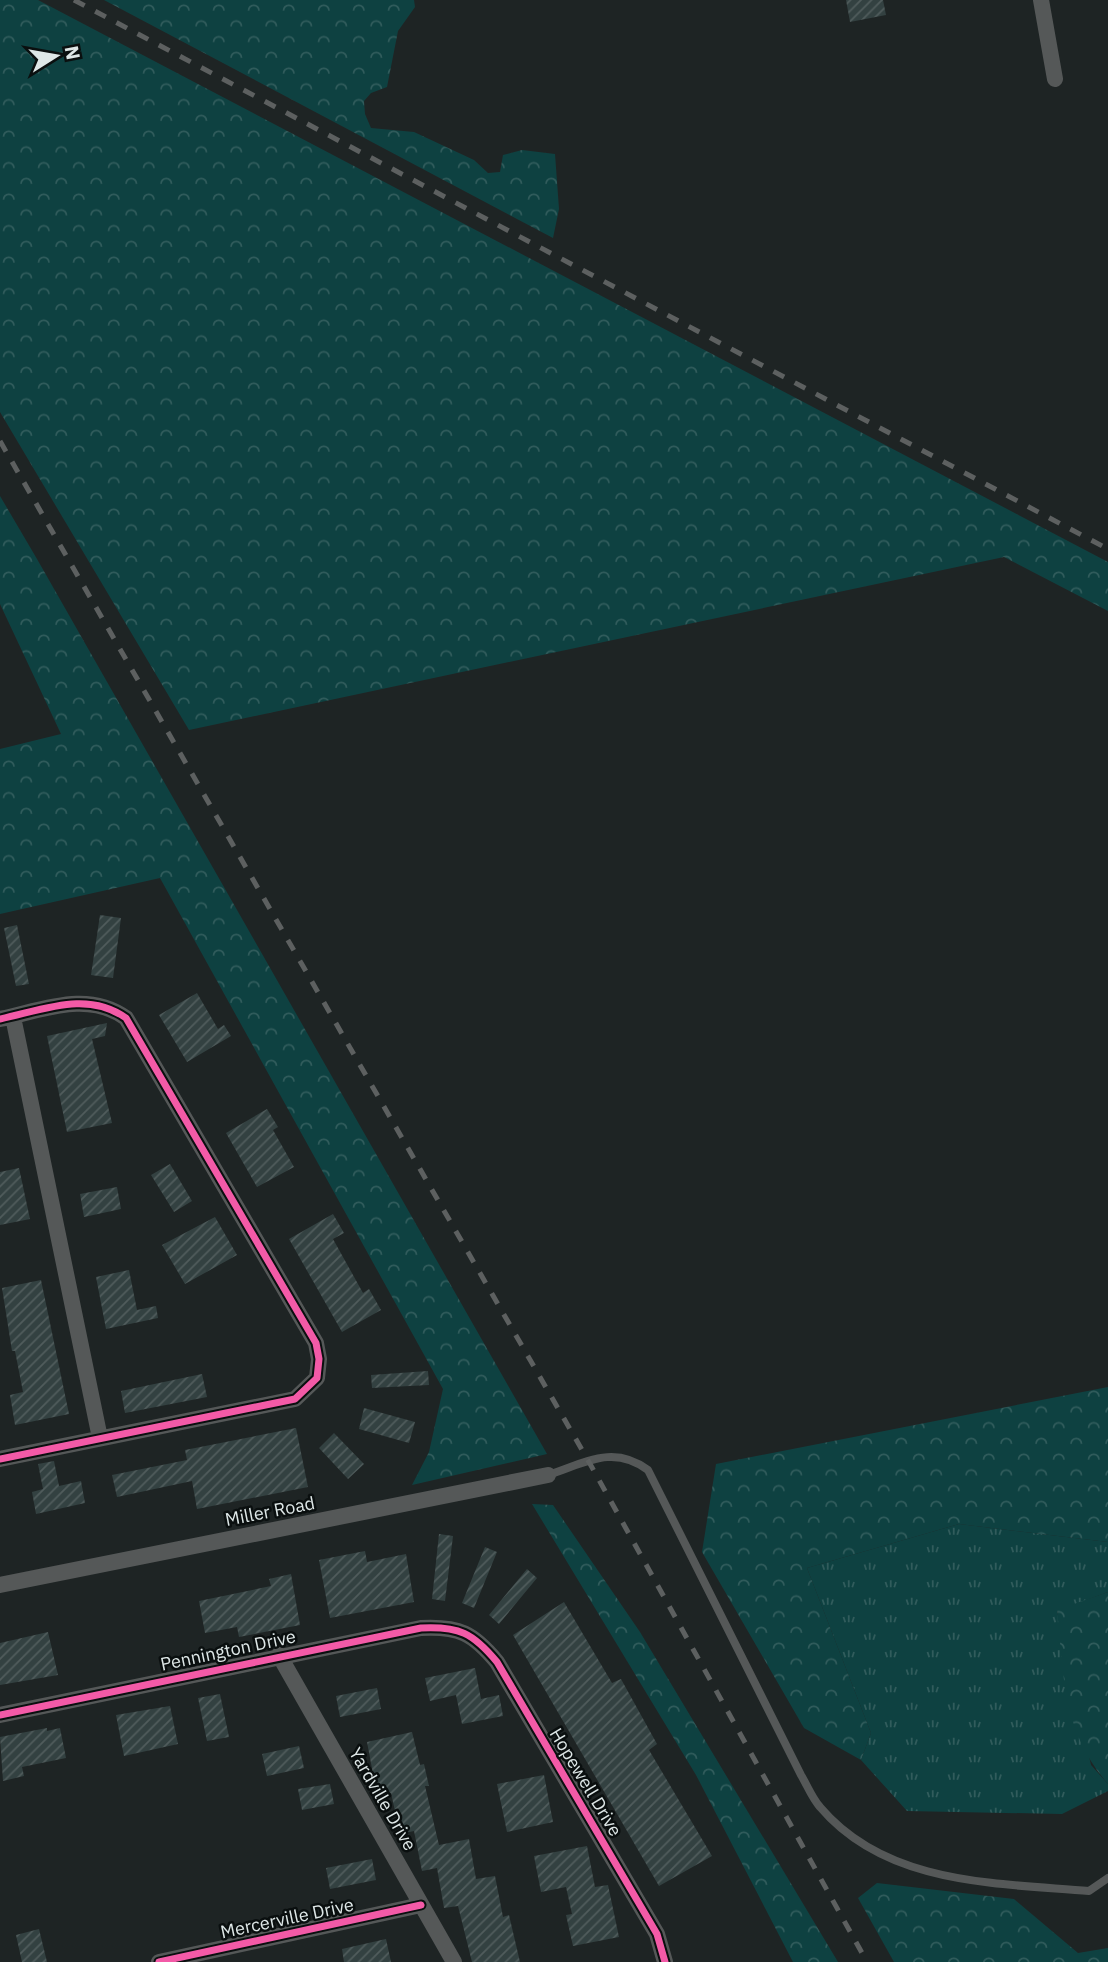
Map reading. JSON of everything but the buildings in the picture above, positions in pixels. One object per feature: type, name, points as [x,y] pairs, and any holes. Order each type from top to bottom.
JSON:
[{"type":"street","points":[[1041,0],[1055,79]]},
{"type":"street","points":[[0,1459],[295,1399],[324,1380],[316,1343],[126,1018],[98,1003],[82,1002],[6,1018],[100,1438]]},
{"type":"street","name":"Miller Road","points":[[0,1585],[548,1475]]},
{"type":"street","name":"Pennington Drive","points":[[0,1714],[421,1628],[444,1627],[462,1631]]},
{"type":"street","name":"Hopewell Drive","points":[[462,1631],[482,1643],[497,1662],[657,1934],[665,1962]]},
{"type":"street","name":"Yardville Drive","points":[[279,1656],[454,1962]]},
{"type":"street","name":"Mercerville Drive","points":[[159,1962],[421,1905]]},
{"type":"lane","points":[[548,1475],[612,1455],[632,1458],[648,1470],[801,1775],[819,1807],[847,1832],[889,1860],[937,1876],[1089,1891],[1108,1878]]},
{"type":"green space","points":[[0,0],[38,0],[1108,562],[1108,611],[1004,557],[189,730],[0,412]]},
{"type":"green space","points":[[104,0],[414,0],[415,7],[398,31],[387,87],[371,93],[364,101],[365,114],[371,128],[414,132],[474,160],[488,173],[500,172],[503,155],[522,150],[555,154],[559,209],[553,238]]},
{"type":"green space","points":[[0,496],[547,1454],[412,1485],[429,1452],[443,1389],[160,878],[0,914],[0,749],[61,734],[0,604]]},
{"type":"green space","points":[[1108,1387],[1108,1542],[959,1524],[807,1568],[871,1733],[861,1760],[804,1728],[702,1552],[716,1464]]},
{"type":"green space","points":[[532,1504],[553,1505],[640,1632],[838,1962],[793,1962],[696,1775]]},
{"type":"green space","points":[[959,1524],[1108,1542],[1108,1592],[1057,1611],[1091,1765],[1108,1784],[1108,1791],[1062,1814],[907,1811],[861,1760],[871,1733],[807,1568]]},
{"type":"green space","points":[[1108,1592],[1108,1784],[1093,1764],[1073,1723],[1064,1680],[1057,1610]]},
{"type":"green space","points":[[877,1883],[1014,1899],[1078,1953],[1108,1948],[1108,1962],[894,1962],[858,1898]]},
{"type":"railway","points":[[74,0],[1108,549]]},
{"type":"railway","points":[[0,441],[589,1462],[867,1962]]},
{"type":"cycle path","points":[[0,1019],[48,1007],[80,1004],[96,1005],[126,1018],[316,1343],[319,1359],[317,1378],[295,1399],[0,1459]]},
{"type":"cycle path","points":[[0,1715],[421,1628],[446,1628],[464,1633],[480,1644],[497,1662],[657,1934],[665,1962]]},
{"type":"cycle path","points":[[159,1962],[421,1905]]}]
